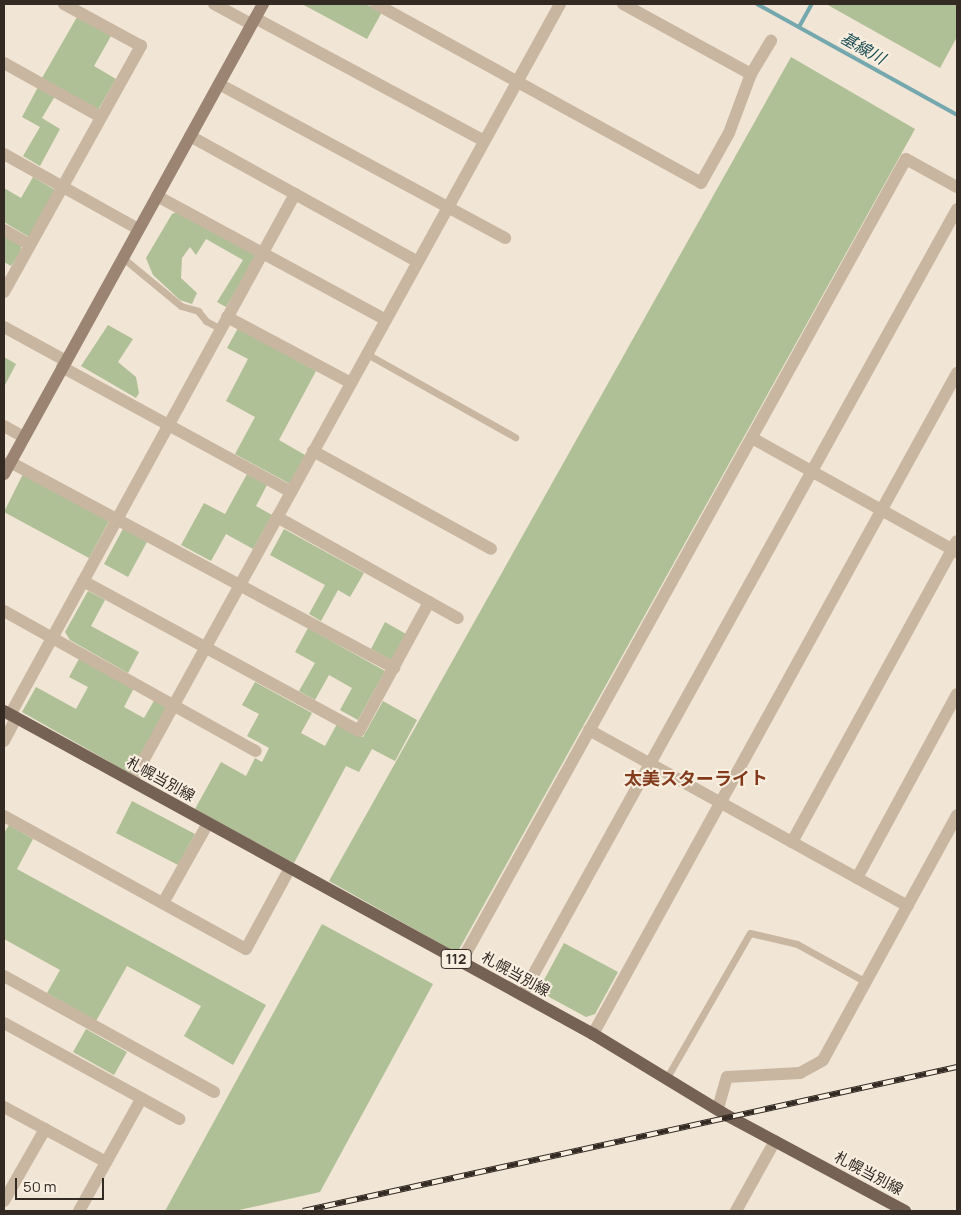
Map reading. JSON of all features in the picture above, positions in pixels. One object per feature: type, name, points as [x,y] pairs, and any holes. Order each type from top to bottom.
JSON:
[{"type":"main road","name":"札幌当別線","points":[[10,715],[593,1034],[666,1079],[905,1211]]},
{"type":"street","points":[[4,292],[141,46],[64,4]]},
{"type":"street","points":[[214,4],[253,21],[484,141]]},
{"type":"street","points":[[262,4],[7,468],[117,518],[394,668]]},
{"type":"street","points":[[376,4],[701,183],[728,133],[751,74],[771,41]]},
{"type":"street","points":[[132,782],[560,4]]},
{"type":"street","points":[[623,4],[751,74]]},
{"type":"street","points":[[4,63],[101,117]]},
{"type":"street","points":[[218,84],[505,238]]},
{"type":"street","points":[[190,136],[418,262]]},
{"type":"street","points":[[4,154],[138,229]]},
{"type":"street","points":[[461,962],[906,159],[957,188]]},
{"type":"street","points":[[4,740],[10,715],[295,194]]},
{"type":"street","points":[[157,196],[386,320]]},
{"type":"street","points":[[522,995],[957,210]]},
{"type":"street","points":[[4,230],[30,245]]},
{"type":"street","points":[[227,317],[351,383]]},
{"type":"street","points":[[4,326],[64,364],[291,492]]},
{"type":"street","points":[[593,1034],[957,373]]},
{"type":"street","points":[[4,426],[24,437]]},
{"type":"street","points":[[752,438],[882,510],[956,547],[792,842]]},
{"type":"street","points":[[313,451],[491,549]]},
{"type":"street","points":[[277,517],[458,618]]},
{"type":"street","points":[[83,581],[359,731],[429,602]]},
{"type":"street","points":[[4,611],[256,751]]},
{"type":"street","points":[[857,878],[957,694]]},
{"type":"street","points":[[589,730],[908,906]]},
{"type":"street","points":[[718,1108],[727,1077],[800,1073],[823,1060],[957,815]]},
{"type":"street","points":[[4,816],[246,949],[290,868]]},
{"type":"street","points":[[163,903],[208,823]]},
{"type":"street","points":[[4,976],[214,1092]]},
{"type":"street","points":[[4,1023],[179,1119]]},
{"type":"street","points":[[79,1211],[141,1098]]},
{"type":"street","points":[[4,1107],[106,1162]]},
{"type":"street","points":[[4,1201],[44,1129]]},
{"type":"street","points":[[736,1211],[775,1140]]},
{"type":"lane","points":[[123,258],[181,306],[198,311],[206,321],[221,329]]},
{"type":"lane","points":[[367,354],[516,437]]},
{"type":"lane","points":[[666,1079],[750,933],[797,944],[866,982]]},
{"type":"green space","points":[[302,4],[366,4],[382,12],[367,39]]},
{"type":"green space","points":[[826,4],[957,4],[957,37],[940,68]]},
{"type":"green space","points":[[77,17],[111,36],[94,66],[116,79],[98,110],[42,78]]},
{"type":"green space","points":[[791,57],[915,129],[457,953],[329,881]]},
{"type":"green space","points":[[38,87],[55,96],[42,118],[60,129],[40,166],[23,156],[40,127],[22,117]]},
{"type":"green space","points":[[33,177],[55,190],[29,237],[4,222],[4,188],[21,198]]},
{"type":"green space","points":[[178,211],[252,250],[256,257],[226,307],[217,302],[243,260],[206,239],[196,255],[190,247],[182,258],[181,278],[197,293],[192,304],[180,300],[153,275],[146,258],[172,214]]},
{"type":"green space","points":[[4,236],[21,245],[21,252],[11,266],[4,262]]},
{"type":"green space","points":[[108,325],[133,339],[118,362],[136,377],[139,393],[136,398],[81,366]]},
{"type":"green space","points":[[238,328],[316,371],[279,440],[305,455],[290,484],[235,454],[255,417],[226,401],[248,359],[227,348]]},
{"type":"green space","points":[[4,357],[16,364],[4,387]]},
{"type":"green space","points":[[23,474],[109,521],[89,558],[4,512]]},
{"type":"green space","points":[[247,474],[267,485],[256,506],[272,515],[253,549],[226,534],[211,561],[181,545],[204,503],[225,514]]},
{"type":"green space","points":[[124,527],[148,540],[128,577],[104,564]]},
{"type":"green space","points":[[284,529],[364,573],[350,597],[338,590],[321,621],[309,614],[325,585],[270,555]]},
{"type":"green space","points":[[88,591],[105,600],[91,626],[139,652],[128,673],[70,640],[65,632]]},
{"type":"green space","points":[[385,622],[406,634],[391,660],[371,649]]},
{"type":"green space","points":[[308,628],[385,671],[358,720],[340,710],[352,688],[329,675],[315,700],[299,691],[315,663],[295,652]]},
{"type":"green space","points":[[80,657],[134,688],[124,707],[144,718],[155,699],[169,707],[131,774],[22,712],[36,687],[76,709],[88,687],[69,677]]},
{"type":"green space","points":[[255,682],[312,713],[301,733],[325,746],[337,724],[363,737],[383,701],[417,720],[395,761],[372,749],[359,772],[346,766],[294,863],[195,809],[221,762],[246,776],[255,758],[262,762],[269,748],[247,736],[259,714],[242,705]]},
{"type":"green space","points":[[132,801],[195,834],[178,865],[116,833]]},
{"type":"green space","points":[[9,825],[33,839],[17,869],[266,1005],[233,1065],[184,1036],[201,1006],[127,966],[96,1021],[47,993],[60,970],[4,939],[4,833]]},
{"type":"green space","points":[[322,924],[433,984],[320,1192],[235,1211],[165,1211]]},
{"type":"green space","points":[[564,943],[618,972],[595,1014],[586,1017],[538,991]]},
{"type":"green space","points":[[86,1029],[127,1052],[114,1075],[73,1052]]},
{"type":"waterway","name":"基線川","points":[[757,4],[957,115]]},
{"type":"waterway","points":[[799,27],[812,4]]},
{"type":"railway","points":[[303,1211],[957,1067]]},
{"type":"district","name":"太美スターライト","points":[[696,778]]}]
